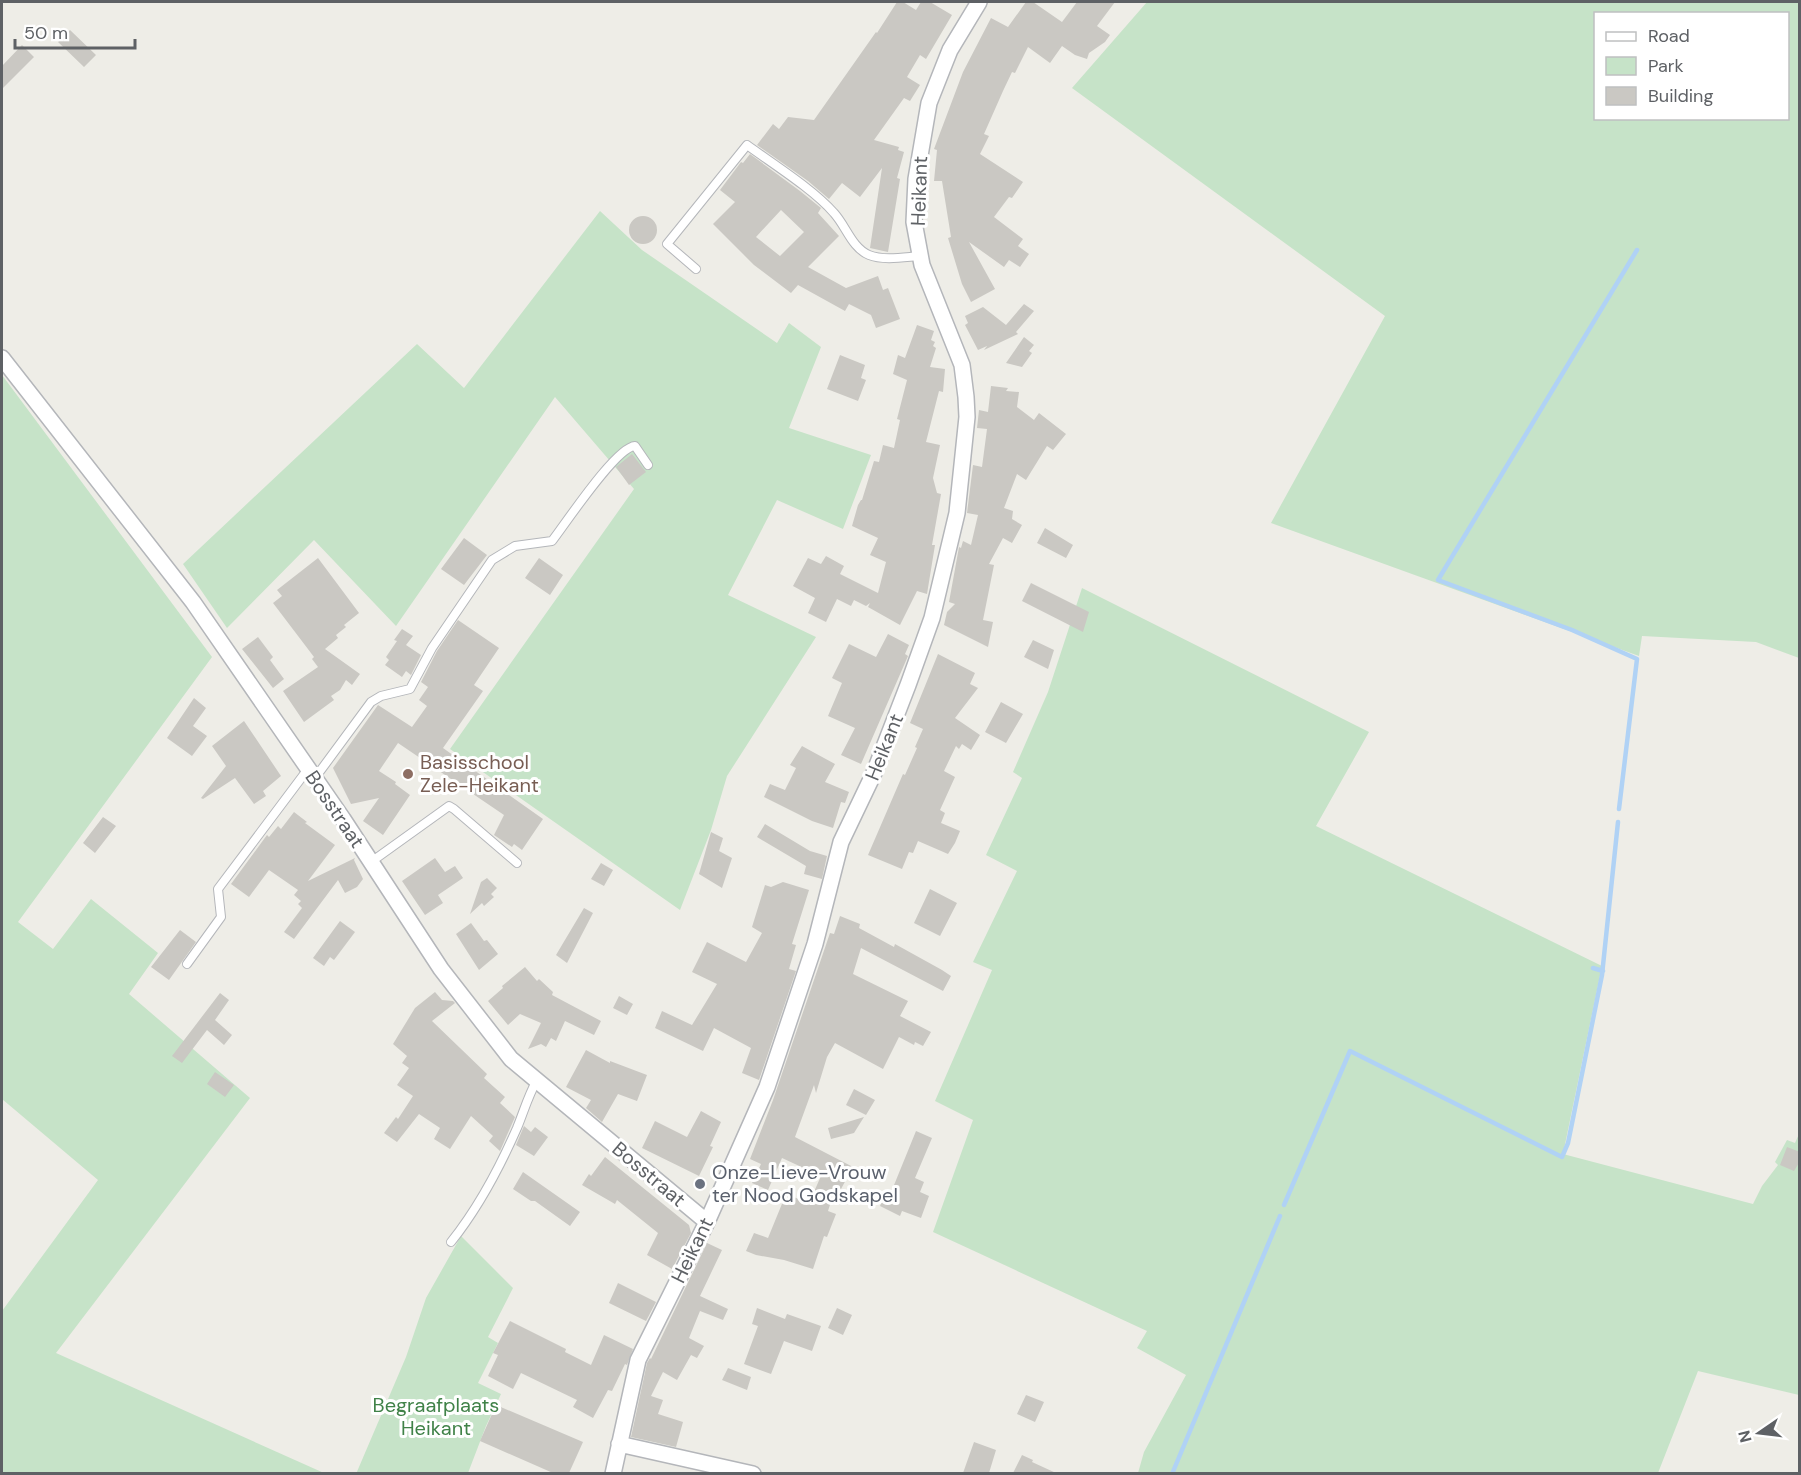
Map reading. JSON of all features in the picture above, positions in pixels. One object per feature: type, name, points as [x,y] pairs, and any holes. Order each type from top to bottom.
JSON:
[{"type":"street","name":"Heikant","points":[[613,1473],[638,1360],[707,1222],[767,1088],[815,944],[841,842],[874,773],[932,618],[957,513],[966,397],[962,365],[922,265],[914,222],[916,179],[929,103],[951,50],[979,2]]},
{"type":"street","name":"Bosstraat","points":[[2,358],[193,602],[371,862],[441,969],[511,1059],[707,1222]]},
{"type":"street","points":[[619,1444],[753,1473]]},
{"type":"lane","points":[[696,269],[667,244],[747,145],[797,181],[834,213],[857,246],[870,255],[896,258],[920,256]]},
{"type":"lane","points":[[187,964],[221,917],[218,889],[370,702],[381,696],[410,689],[432,648],[492,560],[515,546],[552,541],[610,463],[630,446],[635,446],[648,465]]},
{"type":"lane","points":[[371,862],[449,806],[517,863]]},
{"type":"lane","points":[[451,1242],[468,1221],[495,1175],[518,1126],[526,1098],[537,1080]]},
{"type":"green space","points":[[1147,2],[1799,2],[1799,658],[1756,642],[1642,636],[1639,656],[1271,523],[1385,316],[1072,88]]},
{"type":"green space","points":[[600,211],[642,250],[777,343],[789,323],[821,347],[789,428],[871,455],[843,529],[777,500],[728,595],[816,637],[727,776],[711,830],[680,910],[450,749],[634,489],[555,397],[396,626],[314,540],[227,628],[183,564],[417,344],[464,388]]},
{"type":"green space","points":[[2,375],[212,657],[18,922],[53,949],[91,899],[158,953],[129,994],[250,1098],[56,1353],[324,1473],[2,1473],[2,1311],[98,1180],[2,1099]]},
{"type":"green space","points":[[1082,588],[1369,732],[1316,826],[1602,966],[1563,1154],[1753,1204],[1762,1186],[1778,1165],[1775,1162],[1787,1140],[1795,1143],[1799,1134],[1799,1395],[1698,1371],[1658,1473],[1138,1473],[1144,1452],[1186,1375],[1137,1348],[1147,1331],[933,1232],[973,1120],[935,1101],[992,970],[973,962],[1017,871],[986,855],[1022,778],[1013,772],[1048,692]]},
{"type":"green space","name":"Begraafplaats Heikant","points":[[461,1236],[513,1288],[488,1337],[498,1343],[478,1383],[501,1394],[468,1473],[356,1474],[406,1357],[426,1298]]},
{"type":"building","points":[[897,2],[903,2],[916,10],[921,2],[930,2],[952,15],[926,59],[920,55],[907,77],[920,85],[910,101],[904,98],[874,140],[899,147],[898,150],[904,152],[897,178],[900,179],[888,252],[870,248],[882,168],[860,197],[842,183],[829,199],[808,181],[757,145],[773,124],[779,129],[788,117],[814,120]]},
{"type":"building","points":[[1026,2],[1033,2],[1062,22],[1077,2],[1115,2],[1097,26],[1110,35],[1105,42],[1089,53],[1087,59],[1075,55],[1062,46],[1050,63],[1028,47],[1015,73],[1012,72],[984,134],[989,136],[980,154],[1023,182],[994,217],[1023,239],[1018,246],[1029,254],[1020,267],[1009,260],[1004,267],[969,242],[995,289],[971,302],[962,284],[948,238],[951,237],[942,181],[934,181],[937,150],[934,149],[963,72],[991,18],[1008,27]]},
{"type":"building","points":[[70,30],[96,55],[84,67],[58,42]]},
{"type":"building","points":[[22,45],[34,57],[2,89],[2,66]]},
{"type":"building","points":[[750,154],[800,191],[821,208],[818,213],[839,236],[808,267],[846,288],[878,276],[883,290],[888,288],[900,319],[876,328],[871,315],[849,304],[845,311],[798,285],[791,293],[754,265],[713,224],[735,202],[720,190],[741,162],[743,163]],"holes":[[[781,210],[804,232],[780,256],[756,237]]]},
{"type":"building","points":[[643,216],[653,220],[657,230],[653,240],[643,244],[633,240],[629,230],[633,220]]},
{"type":"building","points":[[1024,304],[1034,311],[1016,332],[1018,334],[984,350],[987,346],[978,350],[965,325],[968,323],[965,316],[983,307],[1006,325]]},
{"type":"building","points":[[917,325],[934,331],[931,340],[935,342],[933,346],[936,348],[930,367],[945,369],[943,392],[939,391],[926,442],[940,445],[933,478],[937,493],[941,494],[932,545],[935,545],[927,594],[917,591],[900,625],[868,607],[870,603],[866,606],[854,600],[851,606],[837,599],[826,622],[808,613],[815,598],[793,586],[808,558],[821,564],[826,556],[844,566],[840,574],[878,593],[886,562],[870,555],[878,538],[852,526],[874,461],[879,462],[883,445],[894,448],[900,420],[897,419],[907,380],[893,374],[898,355],[905,358]]},
{"type":"building","points":[[1024,337],[1034,345],[1029,351],[1032,353],[1022,367],[1006,363]]},
{"type":"building","points":[[840,355],[865,365],[861,378],[866,380],[858,401],[827,389]]},
{"type":"building","points":[[991,386],[1019,392],[1017,407],[1034,420],[1039,413],[1066,434],[1053,450],[1047,446],[1026,480],[1017,474],[1004,508],[1013,511],[1012,519],[1022,525],[1012,543],[1003,538],[989,564],[994,565],[983,620],[993,622],[988,647],[944,625],[947,612],[955,604],[949,602],[959,547],[961,548],[963,541],[971,545],[978,515],[967,513],[973,465],[982,467],[987,429],[977,428],[979,410],[988,412]]},
{"type":"building","points":[[632,454],[646,472],[629,485],[616,467]]},
{"type":"building","points":[[1045,528],[1073,545],[1066,558],[1037,543]]},
{"type":"building","points":[[464,538],[487,555],[464,585],[441,569]]},
{"type":"building","points":[[318,558],[359,613],[344,625],[346,627],[336,635],[338,638],[325,649],[360,674],[352,685],[346,680],[340,690],[331,696],[334,700],[304,722],[283,691],[318,667],[312,659],[314,657],[273,603],[282,596],[277,590]]},
{"type":"building","points":[[539,558],[563,575],[550,595],[525,578]]},
{"type":"building","points":[[1031,583],[1089,612],[1083,632],[1022,601]]},
{"type":"building","points":[[458,620],[499,648],[474,685],[483,691],[443,748],[543,819],[522,850],[514,844],[512,847],[494,835],[504,815],[398,743],[379,771],[410,795],[383,835],[363,821],[379,798],[351,804],[333,768],[378,705],[412,727],[427,706],[419,700],[428,687],[421,682],[437,651]]},
{"type":"building","points":[[402,629],[413,636],[406,645],[421,655],[411,675],[406,671],[402,677],[385,665],[389,660],[386,657],[397,641],[394,640]]},
{"type":"building","points":[[888,634],[909,645],[905,654],[908,656],[861,764],[841,755],[855,728],[828,716],[842,683],[832,678],[849,644],[876,657]]},
{"type":"building","points":[[258,637],[273,657],[270,660],[284,679],[273,688],[242,649]]},
{"type":"building","points":[[1033,640],[1054,650],[1048,669],[1024,657]]},
{"type":"building","points":[[938,654],[975,673],[970,684],[978,688],[955,718],[980,735],[971,750],[962,744],[959,749],[956,746],[944,771],[955,777],[940,810],[945,813],[941,823],[960,831],[955,843],[948,854],[918,841],[913,853],[909,852],[902,869],[868,855],[903,774],[905,775],[917,748],[915,747],[923,729],[910,723]]},
{"type":"building","points":[[194,698],[206,708],[193,726],[207,736],[192,756],[167,738]]},
{"type":"building","points":[[1001,702],[1023,714],[1006,743],[985,732]]},
{"type":"building","points":[[244,721],[281,776],[263,791],[266,796],[254,804],[235,778],[203,799],[201,798],[226,766],[212,746]]},
{"type":"building","points":[[802,746],[835,764],[825,782],[849,792],[845,803],[841,802],[833,828],[812,821],[764,797],[770,784],[785,790],[796,768],[790,765]]},
{"type":"building","points":[[294,812],[335,845],[308,881],[355,858],[363,879],[357,887],[345,893],[338,880],[294,939],[284,932],[302,908],[298,904],[301,901],[294,895],[298,890],[269,870],[249,897],[231,884],[267,835],[269,837],[278,826],[281,829]]},
{"type":"building","points":[[103,817],[116,826],[95,853],[83,843]]},
{"type":"building","points":[[765,824],[810,851],[827,856],[822,879],[804,874],[806,866],[757,837]]},
{"type":"building","points":[[711,832],[723,838],[719,851],[732,858],[722,888],[699,874]]},
{"type":"building","points":[[435,858],[445,872],[455,866],[463,878],[438,895],[443,903],[425,915],[402,881]]},
{"type":"building","points":[[601,863],[613,870],[604,886],[591,879]]},
{"type":"building","points":[[487,878],[497,888],[491,894],[494,897],[484,906],[482,903],[470,914],[481,882]]},
{"type":"building","points":[[783,882],[809,890],[792,944],[796,945],[789,969],[796,971],[759,1080],[742,1073],[751,1048],[714,1028],[703,1051],[655,1028],[662,1011],[692,1025],[717,984],[692,972],[707,942],[746,962],[762,933],[752,927],[765,885],[771,887]]},
{"type":"building","points":[[930,889],[957,903],[940,936],[914,923]]},
{"type":"building","points":[[584,908],[593,913],[567,963],[556,955]]},
{"type":"building","points":[[840,916],[860,924],[859,928],[894,947],[895,944],[951,976],[943,991],[861,948],[853,974],[908,1001],[900,1016],[931,1032],[923,1046],[915,1042],[914,1045],[899,1037],[883,1069],[835,1043],[827,1057],[816,1093],[814,1085],[795,1137],[853,1167],[841,1189],[836,1186],[828,1211],[836,1214],[827,1237],[824,1236],[813,1269],[746,1251],[754,1233],[768,1238],[786,1194],[809,1203],[821,1176],[782,1158],[768,1190],[752,1183],[761,1164],[750,1159],[773,1100],[830,933],[834,934]]},
{"type":"building","points":[[340,921],[355,932],[334,960],[330,957],[324,966],[313,958]]},
{"type":"building","points":[[471,923],[484,941],[487,940],[498,954],[479,970],[456,934]]},
{"type":"building","points":[[180,930],[196,942],[169,980],[151,967]]},
{"type":"building","points":[[525,967],[537,981],[539,979],[553,992],[552,995],[601,1021],[594,1035],[565,1021],[556,1041],[551,1038],[546,1047],[541,1044],[528,1049],[541,1023],[520,1014],[508,1025],[488,1001]]},
{"type":"building","points":[[435,992],[442,1000],[455,1003],[432,1021],[487,1074],[484,1078],[505,1097],[500,1103],[515,1117],[500,1151],[489,1141],[493,1136],[471,1116],[450,1149],[434,1139],[440,1128],[419,1114],[397,1142],[384,1133],[396,1117],[398,1119],[413,1096],[397,1085],[409,1068],[402,1063],[407,1056],[393,1044],[415,1008]]},
{"type":"building","points":[[220,993],[229,1000],[215,1020],[232,1035],[224,1045],[207,1030],[182,1063],[172,1056]]},
{"type":"building","points":[[619,996],[633,1004],[627,1015],[613,1008]]},
{"type":"building","points":[[586,1050],[610,1063],[610,1061],[647,1075],[637,1101],[618,1094],[602,1122],[586,1108],[591,1100],[566,1087]]},
{"type":"building","points":[[215,1072],[234,1085],[225,1097],[207,1084]]},
{"type":"building","points":[[854,1089],[875,1100],[866,1115],[846,1105]]},
{"type":"building","points":[[701,1111],[721,1122],[710,1146],[713,1147],[699,1176],[642,1148],[655,1121],[687,1137]]},
{"type":"building","points":[[864,1117],[854,1133],[831,1139],[828,1128]]},
{"type":"building","points":[[524,1126],[531,1132],[535,1127],[548,1137],[534,1156],[516,1145]]},
{"type":"building","points":[[916,1131],[932,1138],[915,1178],[924,1182],[920,1192],[929,1196],[921,1218],[902,1211],[900,1216],[880,1206],[887,1189],[892,1190]]},
{"type":"building","points":[[1787,1147],[1800,1152],[1800,1161],[1794,1171],[1780,1165]]},
{"type":"building","points":[[605,1157],[689,1225],[691,1233],[672,1269],[647,1255],[658,1233],[617,1200],[615,1204],[582,1185]]},
{"type":"building","points":[[523,1172],[580,1212],[570,1226],[535,1201],[531,1201],[513,1189]]},
{"type":"building","points":[[707,1243],[722,1250],[700,1296],[728,1309],[723,1320],[700,1311],[689,1338],[704,1346],[697,1358],[691,1355],[677,1380],[663,1372],[651,1396],[663,1400],[658,1414],[683,1422],[676,1447],[631,1437],[647,1363]]},
{"type":"building","points":[[618,1283],[656,1302],[646,1321],[609,1303]]},
{"type":"building","points":[[757,1308],[785,1319],[787,1314],[821,1326],[812,1351],[784,1341],[771,1374],[744,1364],[758,1326],[752,1324]]},
{"type":"building","points":[[837,1308],[852,1315],[843,1335],[828,1328]]},
{"type":"building","points":[[510,1321],[566,1349],[565,1352],[591,1365],[604,1335],[633,1349],[612,1391],[608,1390],[593,1418],[573,1407],[577,1400],[521,1373],[513,1389],[488,1376],[498,1355],[493,1353]]},
{"type":"building","points":[[728,1368],[751,1377],[747,1390],[722,1380]]},
{"type":"building","points":[[1026,1395],[1044,1402],[1035,1422],[1017,1414]]},
{"type":"building","points":[[496,1405],[583,1442],[569,1473],[553,1473],[480,1441]]},
{"type":"building","points":[[974,1442],[996,1450],[989,1473],[963,1473]]},
{"type":"building","points":[[1022,1455],[1033,1460],[1032,1462],[1056,1473],[1013,1473]]},
{"type":"waterway","points":[[1619,809],[1637,659],[1572,630],[1438,580],[1637,250]]},
{"type":"waterway","points":[[1284,1205],[1350,1051],[1562,1157],[1568,1143],[1602,975],[1618,822]]},
{"type":"waterway","points":[[1593,968],[1603,971]]},
{"type":"waterway","points":[[1172,1474],[1280,1216]]},
{"type":"place","name":"Basisschool Zele-Heikant","points":[[408,774]]},
{"type":"place","name":"Onze-Lieve-Vrouw ter Nood Godskapel","points":[[700,1184]]}]
